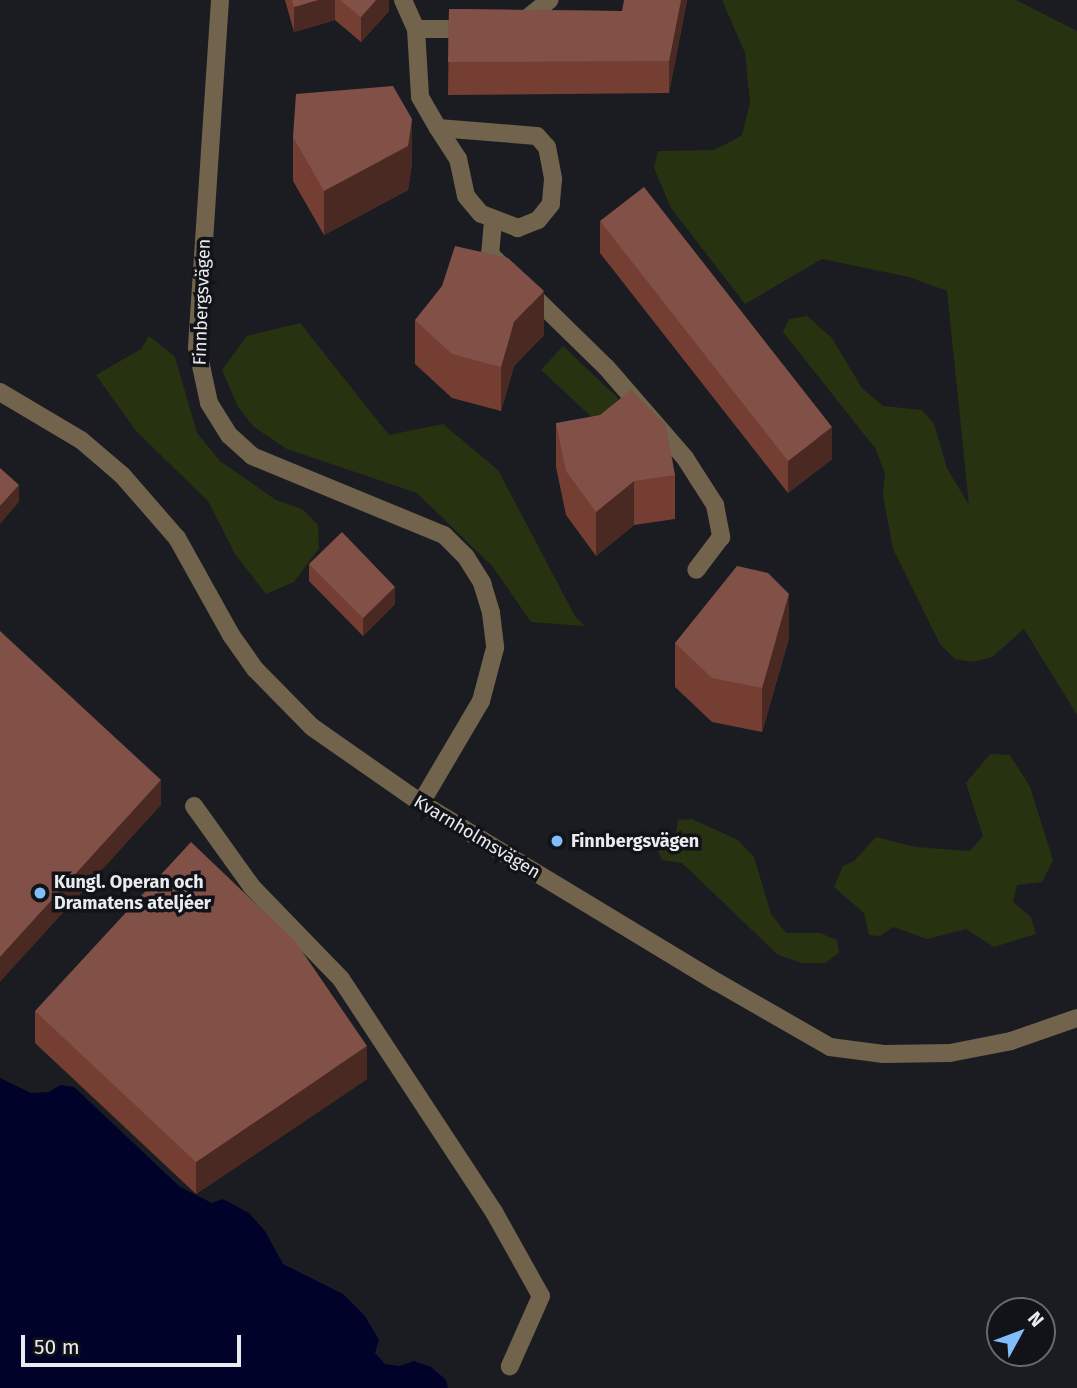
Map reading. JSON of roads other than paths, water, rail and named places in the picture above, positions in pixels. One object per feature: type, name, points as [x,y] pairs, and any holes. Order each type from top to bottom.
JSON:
[{"type":"street","name":"Finnbergsvägen","points":[[220,0],[197,347],[209,403],[229,435],[252,456],[444,535],[466,556],[482,583],[491,613],[495,648],[481,701],[421,803]]},
{"type":"street","points":[[404,0],[416,29],[420,97],[438,128],[458,159],[466,196],[493,221],[517,228],[538,220],[551,204],[554,192],[547,147],[537,136],[438,128]]},
{"type":"street","points":[[416,29],[498,30],[523,23],[550,0]]},
{"type":"street","points":[[493,221],[489,254],[606,367],[685,458],[715,505],[721,537],[696,570]]},
{"type":"street","name":"Kvarnholmsvägen","points":[[0,392],[80,440],[122,475],[177,538],[231,635],[255,669],[312,727],[421,803],[830,1046],[917,1056],[950,1054],[1012,1041],[1077,1018]]},
{"type":"street","points":[[194,806],[252,887],[341,979],[494,1212],[541,1296],[510,1366]]},
{"type":"water","points":[[0,1078],[31,1093],[49,1092],[60,1085],[74,1087],[180,1187],[212,1203],[223,1199],[249,1213],[265,1231],[283,1264],[343,1294],[365,1316],[379,1340],[375,1353],[385,1364],[399,1366],[414,1361],[431,1367],[446,1380],[448,1388],[0,1388]]},
{"type":"place","name":"Finnbergsvägen","points":[[557,841]]},
{"type":"place","name":"Kungl. Operan och Dramatens ateljéer","points":[[40,893]]}]
